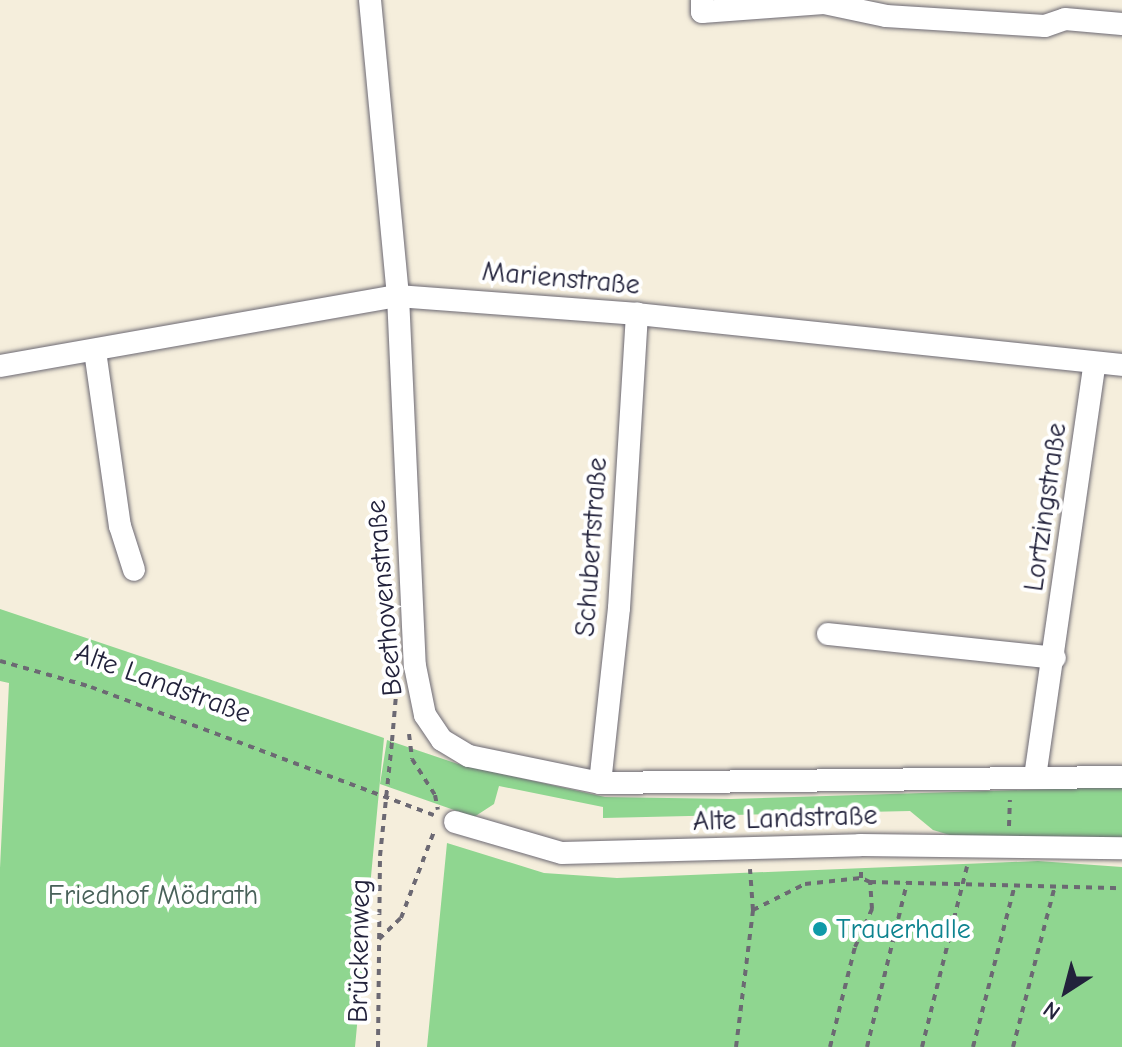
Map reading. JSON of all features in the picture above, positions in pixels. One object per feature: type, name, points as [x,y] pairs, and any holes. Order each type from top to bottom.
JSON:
[{"type":"street","name":"Beethovenstraße","points":[[370,0],[398,296],[408,569],[425,715],[442,740],[469,756],[600,783],[1122,777]]},
{"type":"street","points":[[702,0],[702,12],[824,3],[886,16],[1045,26],[1065,19],[1122,24]]},
{"type":"street","name":"Marienstraße","points":[[0,366],[398,296],[637,314],[1095,363],[1122,362]]},
{"type":"street","name":"Schubertstraße","points":[[600,783],[619,608],[637,314]]},
{"type":"street","points":[[95,351],[120,526],[134,570]]},
{"type":"street","name":"Lortzingstraße","points":[[1035,777],[1055,658],[1095,363]]},
{"type":"street","points":[[828,634],[1055,658]]},
{"type":"street","name":"Alte Landstraße","points":[[448,819],[562,853],[748,851],[860,845],[990,844],[1122,848]]},
{"type":"path","name":"Alte Landstraße","points":[[0,661],[91,687],[448,819]]},
{"type":"path","name":"Brückenweg","points":[[378,1047],[380,856],[392,741]]},
{"type":"path","points":[[990,844],[1010,825],[1009,779]]},
{"type":"path","points":[[379,939],[401,918],[448,819]]},
{"type":"path","points":[[860,845],[861,878]]},
{"type":"path","points":[[736,1047],[753,910],[748,851]]},
{"type":"path","points":[[753,910],[805,884],[861,878],[870,882],[1122,888]]},
{"type":"path","points":[[830,1047],[855,947],[872,909],[870,882]]},
{"type":"path","points":[[867,1047],[907,883]]},
{"type":"path","points":[[922,1047],[967,883]]},
{"type":"path","points":[[973,1047],[1015,885]]},
{"type":"path","points":[[1013,1047],[1055,886]]},
{"type":"green space","name":"Friedhof Mödrath","points":[[0,609],[384,738],[355,1047],[0,1047],[0,868],[9,683],[0,681]]},
{"type":"green space","points":[[387,740],[458,764],[605,797],[731,799],[1122,787],[1122,838],[953,836],[933,830],[910,811],[603,818],[603,807],[499,786],[494,804],[474,817],[380,784]]},
{"type":"green space","points":[[447,843],[544,873],[617,878],[1038,861],[1122,867],[1122,1047],[427,1047]]},
{"type":"place","name":"Trauerhalle","points":[[820,929]]}]
